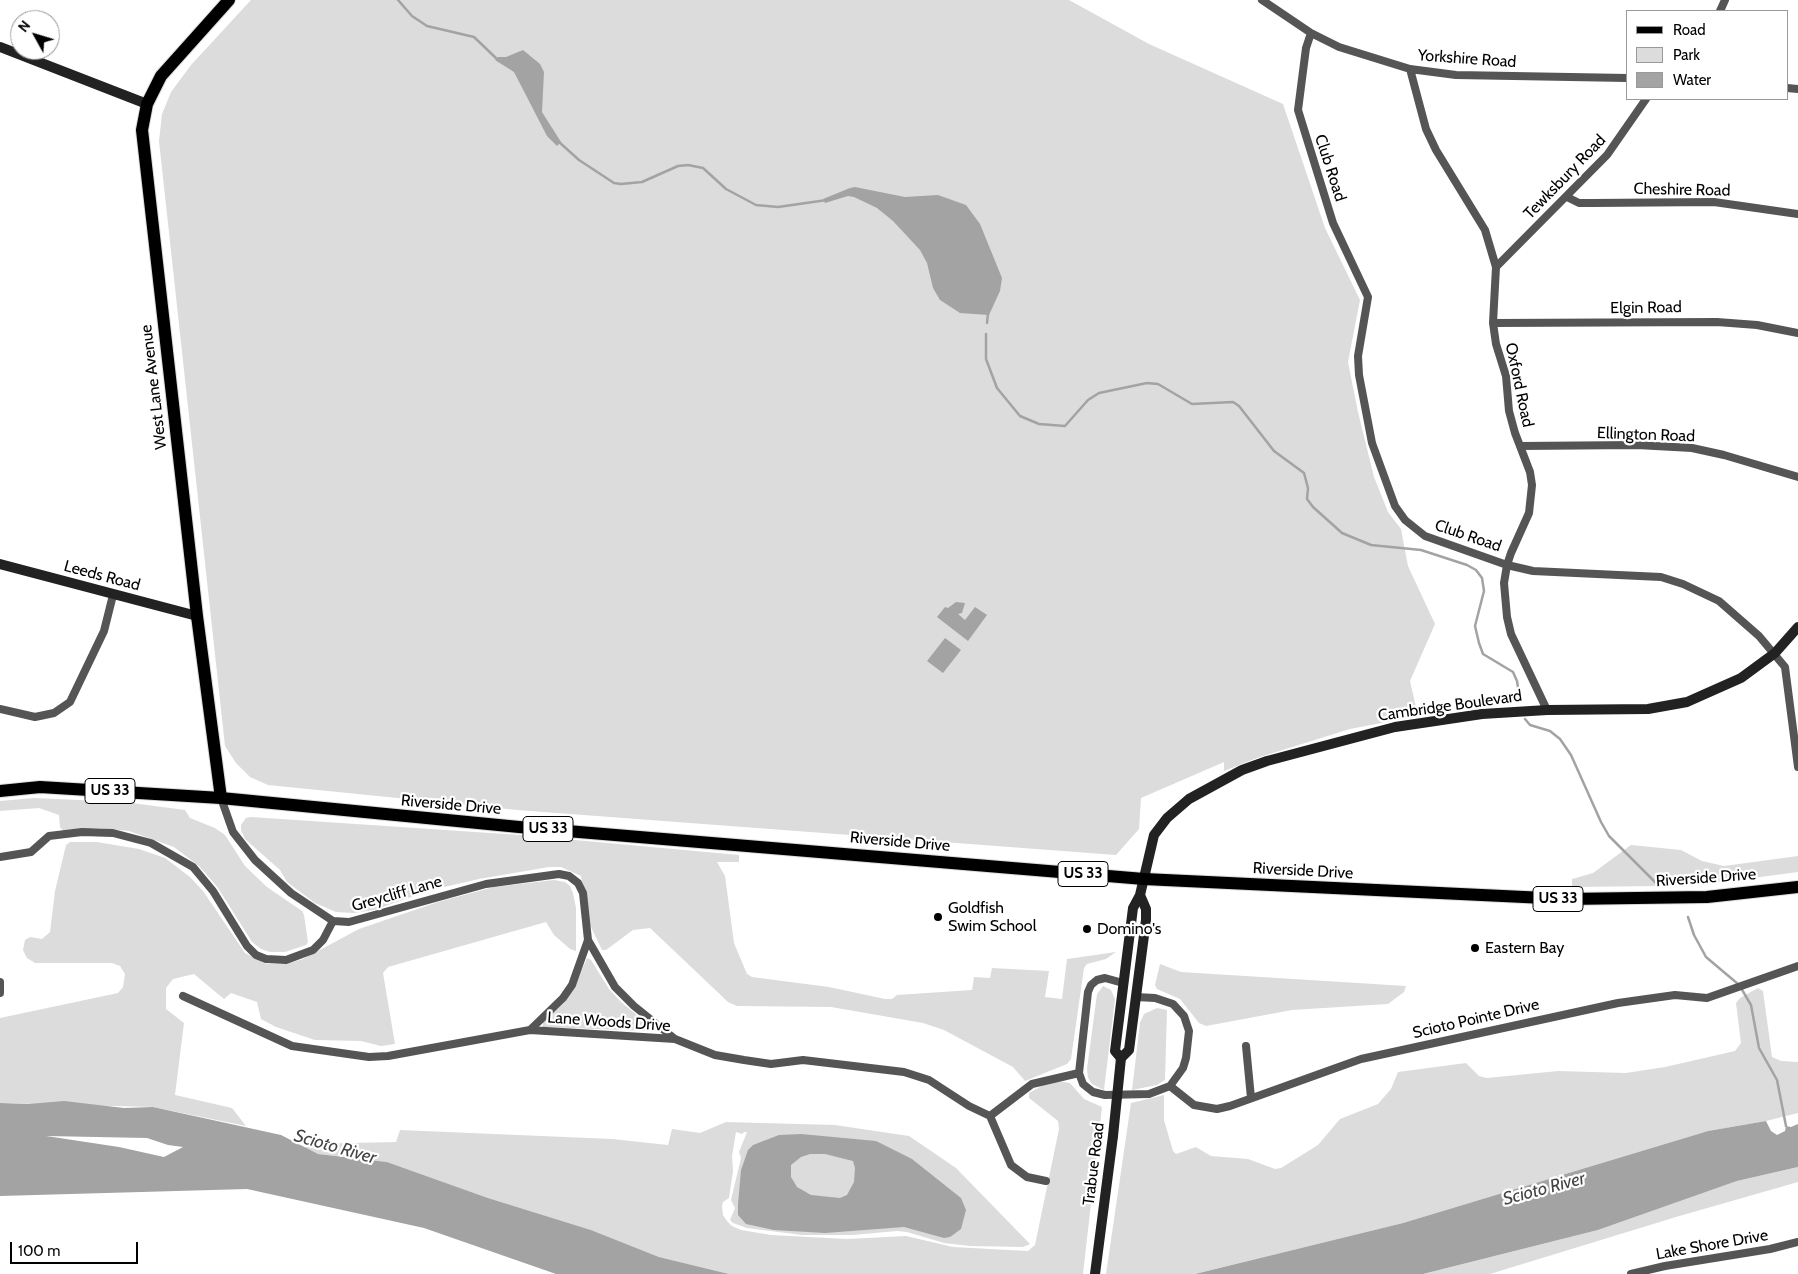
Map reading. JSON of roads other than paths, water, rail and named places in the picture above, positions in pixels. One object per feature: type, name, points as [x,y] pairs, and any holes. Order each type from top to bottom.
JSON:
[{"type":"main road","name":"West Lane Avenue","points":[[221,798],[197,616],[142,130],[147,104],[161,76],[229,0]]},
{"type":"main road","name":"Riverside Drive","points":[[0,791],[40,787],[221,798],[490,825],[1144,879],[1566,899],[1707,897],[1798,887]]},
{"type":"street","name":"Yorkshire Road","points":[[1262,0],[1311,33],[1339,47],[1410,69],[1456,75],[1626,78]]},
{"type":"street","name":"Club Road","points":[[1311,33],[1306,48],[1298,110],[1333,223],[1368,297],[1358,366],[1372,443],[1395,506],[1405,520],[1425,536],[1508,565],[1533,571],[1660,578],[1683,584],[1719,601],[1759,636],[1776,653],[1785,667],[1795,716],[1798,767]]},
{"type":"street","points":[[0,46],[147,104]]},
{"type":"street","name":"Oxford Road","points":[[1410,69],[1426,129],[1436,150],[1485,230],[1496,267],[1493,324],[1506,376],[1509,411],[1530,472],[1532,500],[1508,565],[1504,583],[1507,617],[1511,634],[1547,710]]},
{"type":"street","name":"Tewksbury Road","points":[[1496,267],[1567,197],[1618,141],[1645,100]]},
{"type":"street","name":"Cheshire Road","points":[[1567,197],[1579,202],[1592,203],[1714,202],[1798,214]]},
{"type":"street","name":"Elgin Road","points":[[1493,324],[1717,322],[1757,325],[1798,333]]},
{"type":"street","name":"Ellington Road","points":[[1520,446],[1692,448],[1724,455],[1798,477]]},
{"type":"street","name":"Leeds Road","points":[[0,564],[197,616]]},
{"type":"street","points":[[0,709],[35,717],[54,713],[70,702],[104,631],[113,594]]},
{"type":"street","name":"Cambridge Boulevard","points":[[1144,879],[1154,835],[1166,818],[1189,799],[1242,770],[1312,748],[1395,726],[1482,714],[1547,710],[1648,708],[1688,702],[1741,678],[1776,653],[1798,627]]},
{"type":"street","name":"Greycliff Lane","points":[[221,798],[233,832],[255,860],[291,893],[333,921],[350,922],[486,884],[558,874],[569,876],[578,883],[583,893],[588,940],[615,987],[634,1006],[674,1039]]},
{"type":"street","points":[[0,857],[30,852],[50,836],[82,832],[113,833],[151,843],[193,867],[213,891],[247,946],[256,955],[266,959],[286,960],[314,950],[323,940],[333,921]]},
{"type":"street","name":"Trabue Road","points":[[1121,1058],[1115,1051],[1123,983],[1133,908],[1140,895],[1144,879]]},
{"type":"street","name":"Trabue Road","points":[[1095,1274],[1121,1058],[1129,1050],[1146,920],[1146,909],[1140,895]]},
{"type":"street","name":"Greycliff Lane","points":[[530,1030],[563,998],[572,985],[588,940]]},
{"type":"street","name":"Scioto Pointe Drive","points":[[1170,1086],[1194,1106],[1204,1108],[1223,1107],[1361,1059],[1552,1016],[1647,998],[1675,995],[1707,998],[1730,992],[1798,966]]},
{"type":"street","points":[[1123,983],[1105,978],[1097,980],[1091,985],[1088,992],[1079,1073],[1084,1084],[1093,1092],[1105,1095],[1149,1094],[1170,1086],[1183,1068],[1186,1058],[1188,1023],[1173,1004],[1155,998],[1136,997]]},
{"type":"street","points":[[0,982],[0,993]]},
{"type":"street","name":"Lane Woods Drive","points":[[184,996],[292,1046],[369,1057],[388,1056],[530,1030],[674,1039],[715,1055],[771,1064],[802,1060],[904,1072],[929,1080],[969,1106],[990,1116]]},
{"type":"street","points":[[1246,1046],[1251,1098]]},
{"type":"street","points":[[1046,1182],[1027,1178],[1012,1166],[990,1116],[1032,1084],[1079,1073]]},
{"type":"street","name":"Lake Shore Drive","points":[[1631,1274],[1665,1266],[1770,1249],[1798,1242]]},
{"type":"water","points":[[523,50],[540,64],[544,72],[542,112],[561,142],[557,146],[547,136],[514,72],[495,60],[498,57],[506,57]]},
{"type":"water","points":[[855,187],[905,197],[938,195],[966,205],[980,224],[1002,278],[1000,291],[989,315],[960,313],[940,300],[933,288],[927,263],[920,250],[893,221],[877,208],[848,196],[825,203],[823,199]]},
{"type":"water","points":[[956,602],[965,603],[962,613],[958,614],[965,620],[975,607],[987,615],[968,641],[937,617],[945,607],[948,608]]},
{"type":"water","points":[[945,638],[961,650],[943,673],[927,661]]},
{"type":"water","points":[[64,1101],[124,1108],[153,1107],[281,1135],[318,1154],[387,1162],[488,1198],[591,1230],[659,1257],[729,1274],[556,1274],[424,1228],[247,1189],[0,1196],[0,1103],[28,1104]],"holes":[[[46,1136],[147,1138],[168,1145],[183,1147],[164,1157],[119,1147]]]},
{"type":"water","name":"Scioto River","points":[[1766,1121],[1771,1131],[1777,1135],[1785,1131],[1786,1126],[1791,1127],[1798,1124],[1798,1167],[1737,1181],[1598,1230],[1423,1274],[1195,1274],[1403,1223],[1708,1131]]},
{"type":"water","points":[[801,1134],[876,1141],[912,1159],[961,1198],[966,1210],[961,1229],[950,1237],[944,1238],[904,1227],[825,1233],[774,1230],[746,1224],[738,1215],[738,1204],[741,1170],[748,1150],[753,1145],[779,1135]],"holes":[[[810,1154],[825,1154],[853,1161],[855,1168],[854,1182],[847,1195],[840,1198],[811,1195],[797,1187],[791,1177],[791,1165],[801,1157]]]},
{"type":"waterway","points":[[398,0],[412,16],[427,26],[474,37],[498,60]]},
{"type":"waterway","points":[[559,142],[579,160],[614,183],[642,182],[678,166],[688,165],[703,168],[726,189],[756,205],[778,207],[827,200]]},
{"type":"waterway","points":[[987,323],[988,313]]},
{"type":"waterway","points":[[986,334],[986,359],[997,388],[1020,416],[1039,424],[1065,426],[1088,400],[1099,393],[1147,383],[1158,384],[1192,404],[1233,402],[1239,406],[1274,451],[1304,473],[1308,488],[1307,499],[1313,507],[1342,533],[1371,545],[1421,550],[1467,565],[1476,570],[1482,578],[1484,591],[1475,626],[1479,643],[1483,654],[1513,672],[1517,681],[1520,700]]},
{"type":"waterway","points":[[1525,719],[1530,725],[1550,731],[1560,739],[1571,755],[1609,836],[1656,883]]},
{"type":"waterway","points":[[1688,917],[1694,935],[1706,957],[1738,984]]},
{"type":"waterway","points":[[1741,988],[1751,1005],[1759,1048],[1777,1080],[1786,1126]]},
{"type":"place","name":"Goldfish Swim School","points":[[938,917]]},
{"type":"place","name":"Domino's","points":[[1087,929]]},
{"type":"place","name":"Eastern Bay","points":[[1475,948]]}]
